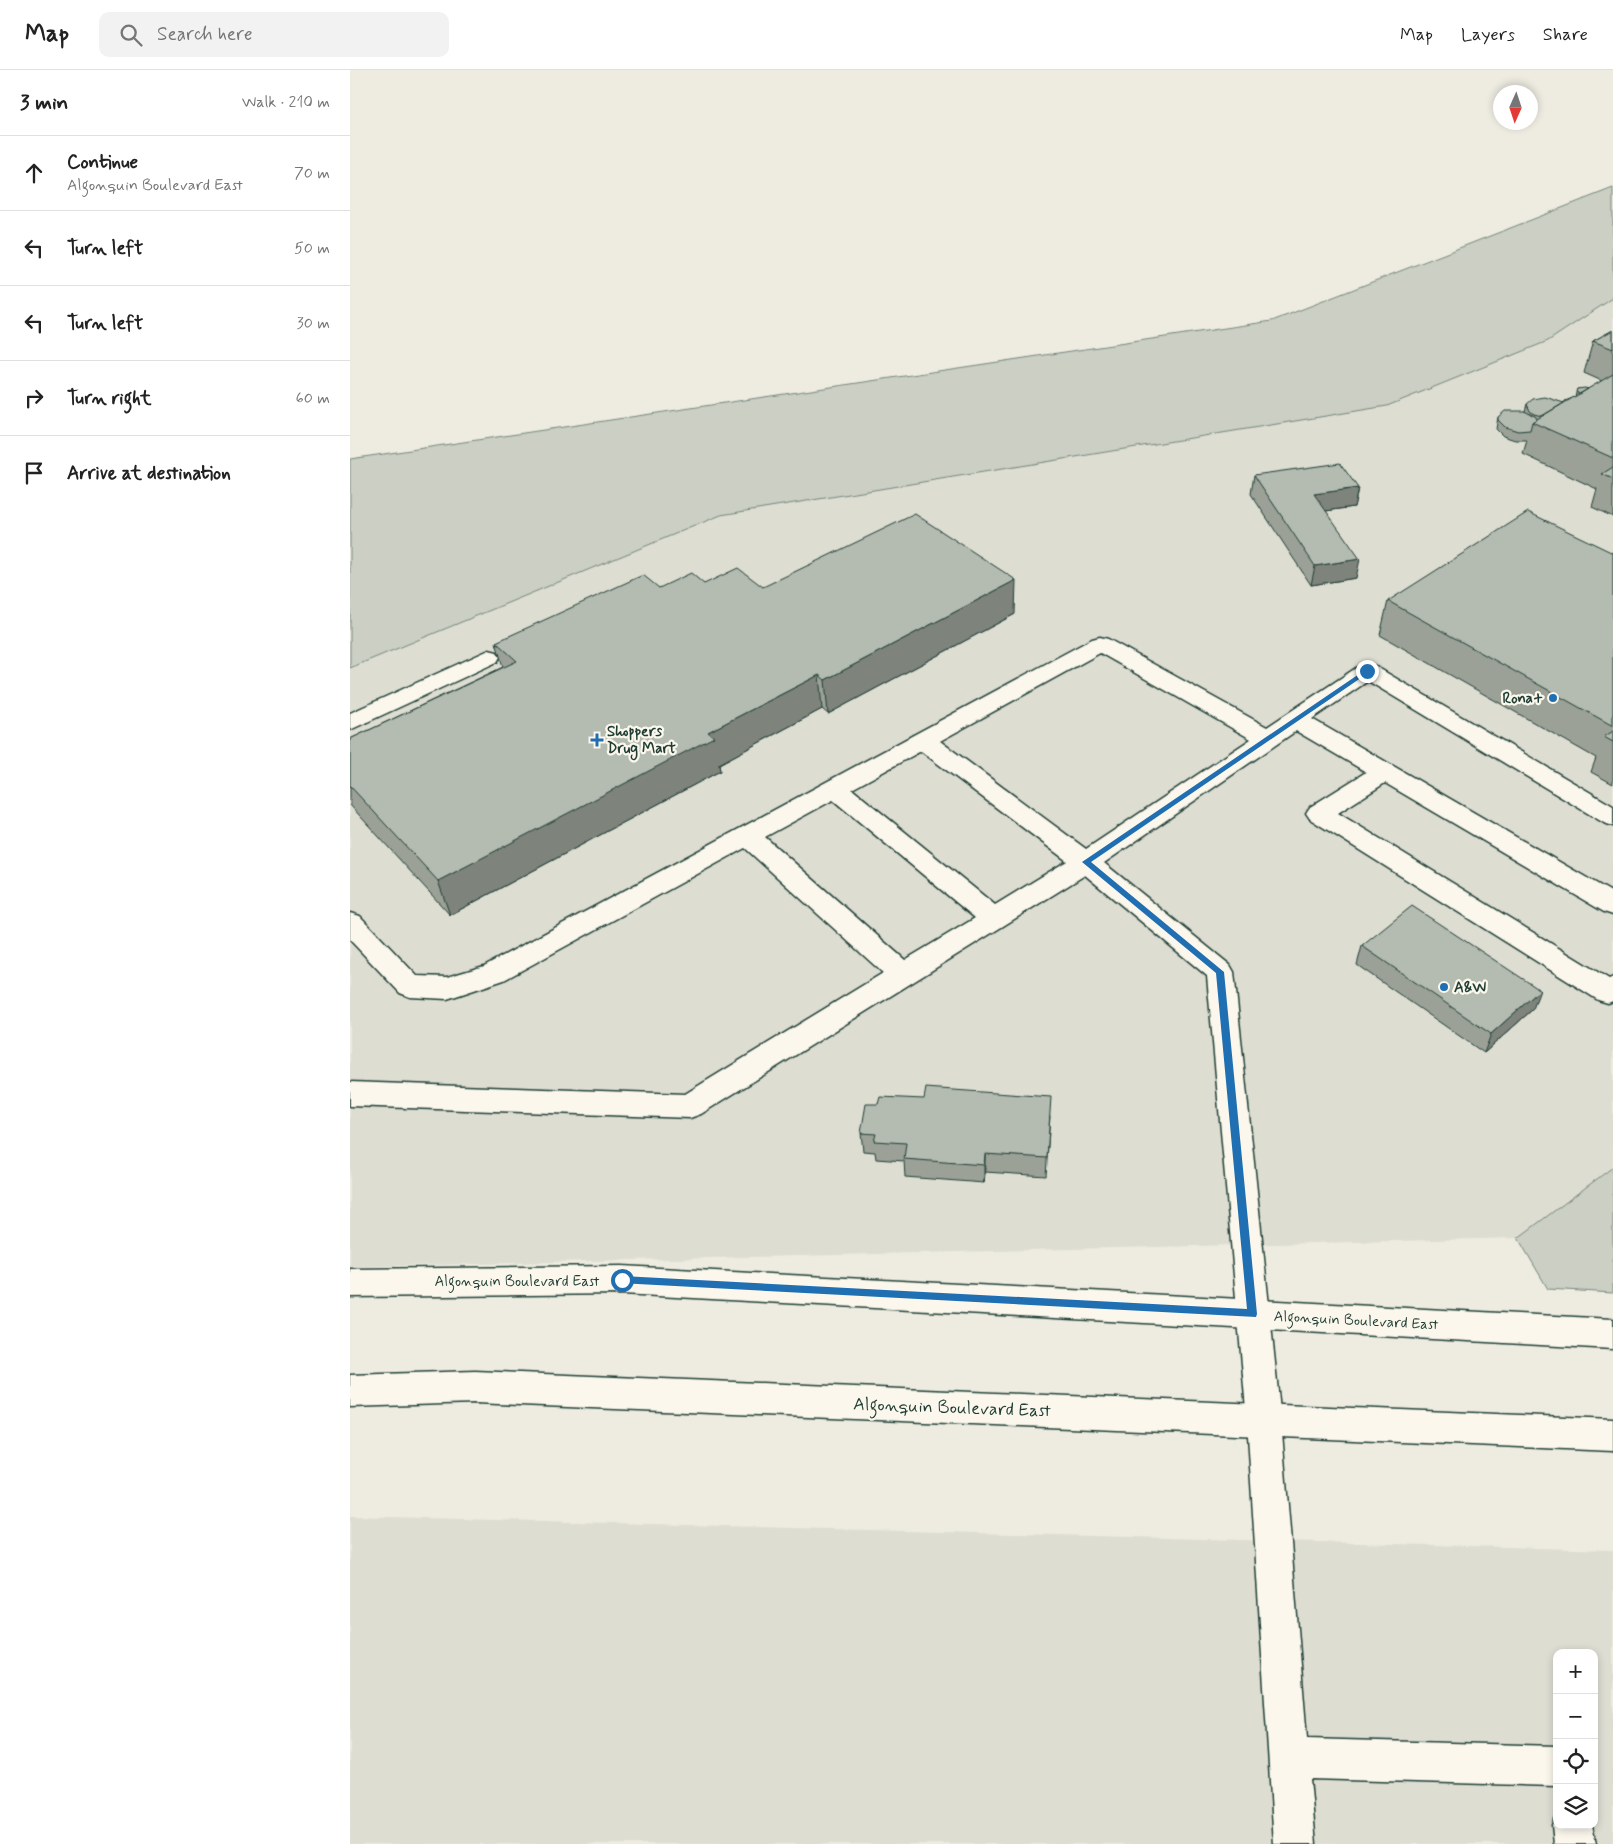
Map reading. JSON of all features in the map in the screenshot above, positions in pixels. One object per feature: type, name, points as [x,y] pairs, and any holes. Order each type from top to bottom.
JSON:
[{"type":"main road","points":[[350,923],[410,986],[447,988],[494,973],[1100,644],[1268,738]]},
{"type":"main road","points":[[350,722],[488,657]]},
{"type":"main road","points":[[350,1094],[690,1106],[1086,862],[1367,671],[1613,817]]},
{"type":"main road","points":[[1295,720],[1613,905]]},
{"type":"main road","points":[[922,740],[1086,862],[1220,972],[1252,1314],[1264,1420],[1295,1844]]},
{"type":"main road","points":[[1384,772],[1319,813],[1608,992],[1613,988]]},
{"type":"main road","points":[[834,788],[993,918]]},
{"type":"main road","points":[[748,835],[902,975]]},
{"type":"main road","name":"Algonquin Boulevard East","points":[[350,1283],[622,1280],[1613,1334]]},
{"type":"main road","name":"Algonquin Boulevard East","points":[[350,1391],[475,1387],[1613,1434]]},
{"type":"main road","points":[[1288,1758],[1553,1766]]},
{"type":"main road","points":[[1573,1829],[1575,1844]]},
{"type":"shaded area","points":[[1613,188],[1613,298],[1548,341],[1387,406],[721,515],[350,668],[350,459],[1272,321]]},
{"type":"shaded area","points":[[1613,298],[1613,1167],[1518,1238],[350,1267],[350,668],[721,515],[1387,406]]},
{"type":"shaded area","points":[[1613,1167],[1613,1293],[1548,1289],[1518,1238]]},
{"type":"shaded area","points":[[350,1516],[1613,1550],[1613,1844],[350,1844]]},
{"type":"building","points":[[1613,330],[1613,349],[1593,341]]},
{"type":"building","points":[[1613,374],[1613,458],[1532,422]]},
{"type":"building","points":[[1577,389],[1588,389],[1580,394],[1576,392]]},
{"type":"building","points":[[1545,397],[1564,403],[1542,416],[1530,411],[1527,404],[1533,399]]},
{"type":"building","points":[[1505,411],[1524,411],[1535,416],[1537,419],[1532,422],[1530,430],[1518,431],[1505,427],[1498,420],[1498,417]]},
{"type":"building","points":[[1340,463],[1358,488],[1314,494],[1360,559],[1315,566],[1254,475]]},
{"type":"building","points":[[1613,467],[1613,479],[1602,474]]},
{"type":"building","name":"Rona+","points":[[1528,512],[1613,553],[1613,726],[1388,601]]},
{"type":"building","name":"Shoppers Drug Mart","points":[[915,514],[1016,580],[825,680],[819,675],[708,732],[714,737],[438,881],[350,786],[350,739],[517,661],[496,642],[643,575],[659,588],[691,573],[704,584],[738,568],[763,587]]},
{"type":"building","points":[[1613,731],[1613,742],[1604,737]]},
{"type":"building","name":"A&W","points":[[1412,906],[1540,990],[1491,1034],[1362,946]]},
{"type":"building","points":[[926,1088],[1051,1097],[1047,1158],[985,1154],[984,1165],[904,1159],[906,1143],[874,1141],[876,1134],[861,1133],[866,1104],[878,1104],[880,1097],[924,1099]]},
{"type":"place","name":"Rona+","points":[[1553,698]]},
{"type":"place","name":"Shoppers Drug Mart","points":[[597,740]]},
{"type":"place","name":"A&W","points":[[1444,987]]},
{"type":"route","points":[[622,1280],[1252,1314],[1220,972],[1086,862],[1367,671]]}]
